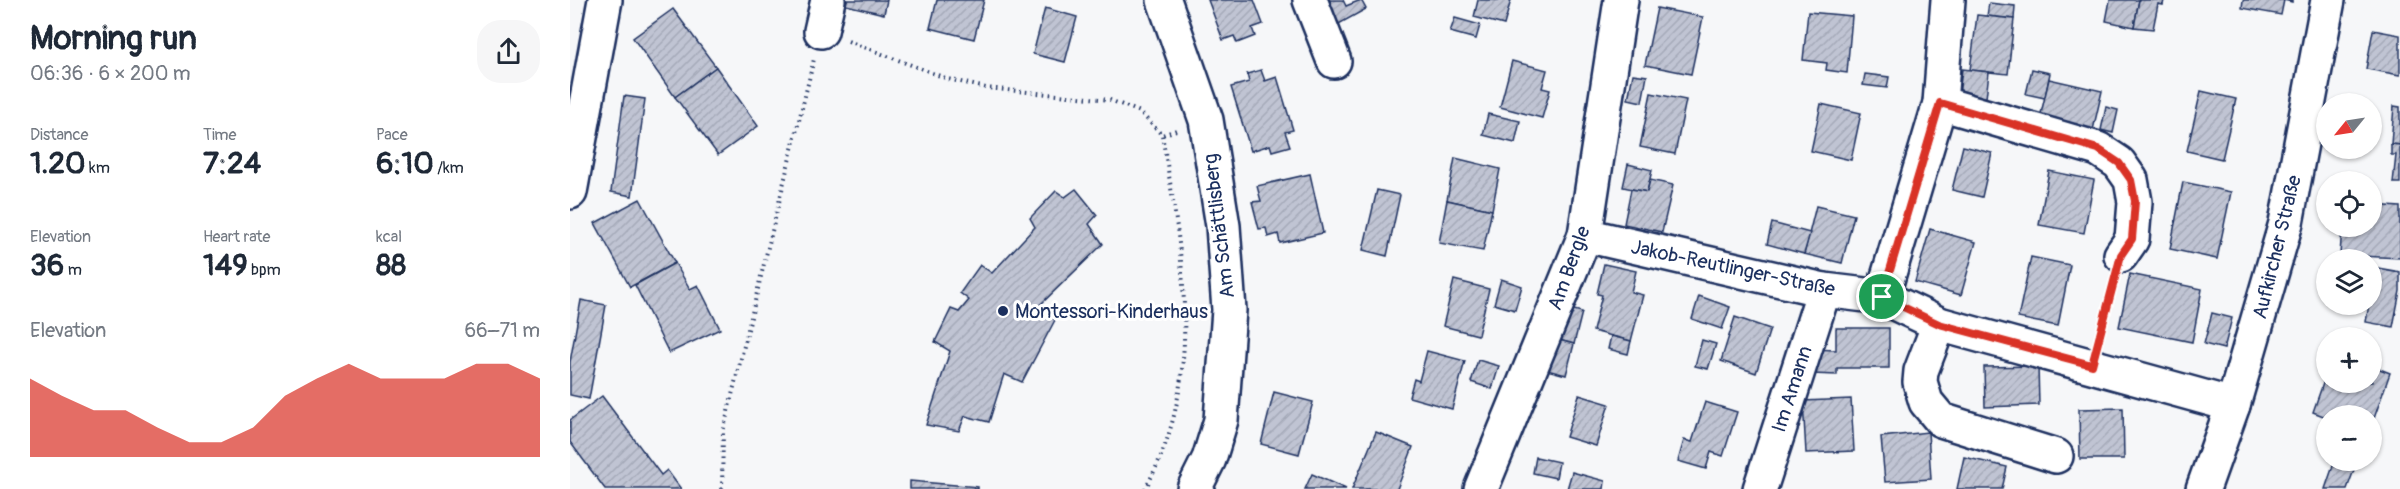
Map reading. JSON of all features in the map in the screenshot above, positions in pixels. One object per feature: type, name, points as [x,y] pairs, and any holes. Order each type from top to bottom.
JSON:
[{"type":"street","points":[[570,192],[605,0]]},
{"type":"street","name":"Am Schättlisberg","points":[[1164,0],[1206,120],[1223,226],[1229,310],[1221,420],[1209,459],[1194,489]]},
{"type":"street","points":[[1310,0],[1334,61]]},
{"type":"street","name":"Am Bergle","points":[[1481,489],[1585,235],[1621,0]]},
{"type":"street","points":[[1882,297],[1940,103],[1948,0]]},
{"type":"street","name":"Aufkircher Straße","points":[[2203,489],[2234,405],[2286,223],[2328,0]]},
{"type":"street","points":[[1940,103],[2098,149],[2119,163],[2131,180],[2135,201],[2132,239],[2121,255]]},
{"type":"street","name":"Jakob-Reutlinger-Straße","points":[[1585,235],[1824,290],[1882,297],[1939,324],[2234,405]]},
{"type":"street","name":"Im Amann","points":[[1760,489],[1824,290]]},
{"type":"street","points":[[1939,324],[1921,371],[1920,382],[1926,402],[1941,420],[2056,456]]},
{"type":"path","points":[[722,489],[723,432],[824,16],[948,79],[986,88],[1110,100],[1140,112],[1162,135],[1184,283],[1183,357],[1176,408],[1168,438],[1144,489]]},
{"type":"path","points":[[1162,135],[1206,120]]},
{"type":"path","points":[[2092,365],[2121,255]]},
{"type":"building","points":[[847,0],[887,0],[884,14],[846,5]]},
{"type":"building","points":[[937,0],[984,0],[974,39],[930,28]]},
{"type":"building","points":[[1208,0],[1254,0],[1263,24],[1252,28],[1255,36],[1237,43],[1234,36],[1223,40]]},
{"type":"building","points":[[1328,0],[1343,0],[1346,6],[1361,0],[1366,9],[1337,25]]},
{"type":"building","points":[[1478,0],[1511,0],[1504,25],[1474,17]]},
{"type":"building","points":[[2110,0],[2139,0],[2134,27],[2106,21]]},
{"type":"building","points":[[2139,0],[2164,0],[2163,5],[2158,4],[2153,29],[2134,27]]},
{"type":"building","points":[[2243,0],[2284,0],[2281,15],[2242,8]]},
{"type":"building","points":[[1989,3],[2015,6],[2014,19],[1987,16]]},
{"type":"building","points":[[1045,8],[1077,17],[1065,62],[1033,54]]},
{"type":"building","points":[[1657,8],[1703,17],[1691,74],[1645,65]]},
{"type":"building","points":[[673,9],[716,67],[675,97],[633,38]]},
{"type":"building","points":[[1808,12],[1852,16],[1847,73],[1826,70],[1827,63],[1803,60]]},
{"type":"building","points":[[1977,15],[2014,19],[2008,74],[1970,70]]},
{"type":"building","points":[[1455,18],[1480,25],[1476,39],[1450,32]]},
{"type":"building","points":[[2373,30],[2400,35],[2400,75],[2366,69]]},
{"type":"building","points":[[1512,61],[1547,70],[1542,88],[1550,90],[1542,118],[1500,107]]},
{"type":"building","points":[[716,67],[758,126],[718,155],[675,97]]},
{"type":"building","points":[[1962,69],[1989,72],[1986,98],[1959,95]]},
{"type":"building","points":[[2032,69],[2050,73],[2045,98],[2026,94]]},
{"type":"building","points":[[1261,70],[1265,81],[1277,77],[1293,130],[1285,132],[1290,146],[1272,151],[1270,145],[1251,151],[1231,87],[1249,82],[1247,74]]},
{"type":"building","points":[[1633,74],[1647,76],[1642,102],[1628,99]]},
{"type":"building","points":[[1865,74],[1889,77],[1887,88],[1863,85]]},
{"type":"building","points":[[2049,79],[2102,91],[2093,130],[2040,118]]},
{"type":"building","points":[[2201,91],[2236,99],[2222,159],[2187,151]]},
{"type":"building","points":[[1651,93],[1686,100],[1675,154],[1640,147]]},
{"type":"building","points":[[624,96],[645,99],[632,196],[611,192]]},
{"type":"building","points":[[1821,104],[1861,113],[1851,160],[1811,151]]},
{"type":"building","points":[[2394,106],[2400,107],[2400,145],[2391,144]]},
{"type":"building","points":[[2106,107],[2118,110],[2113,133],[2101,130]]},
{"type":"building","points":[[1488,114],[1520,121],[1515,143],[1483,135]]},
{"type":"building","points":[[2391,144],[2400,145],[2400,183],[2393,183],[2396,155],[2391,155]]},
{"type":"building","points":[[1963,146],[1992,153],[1982,197],[1952,190]]},
{"type":"building","points":[[1455,158],[1500,169],[1492,210],[1447,200]]},
{"type":"building","points":[[1628,164],[1652,170],[1647,192],[1623,187]]},
{"type":"building","points":[[2049,171],[2094,180],[2084,233],[2039,225]]},
{"type":"building","points":[[1310,174],[1323,233],[1280,243],[1278,234],[1268,237],[1266,228],[1259,229],[1252,202],[1261,201],[1257,186]]},
{"type":"building","points":[[1650,180],[1673,185],[1662,232],[1624,224],[1631,189],[1647,192]]},
{"type":"building","points":[[2183,182],[2231,192],[2217,259],[2170,249]]},
{"type":"building","name":"Montessori-Kinderhaus","points":[[1076,189],[1097,215],[1089,224],[1103,244],[1039,306],[1055,320],[1022,382],[1004,374],[989,422],[965,416],[959,431],[926,425],[950,351],[935,342],[951,309],[959,312],[969,300],[960,293],[980,265],[992,273],[1035,227],[1030,218],[1056,191],[1065,197]]},
{"type":"building","points":[[1377,190],[1400,195],[1387,256],[1363,250]]},
{"type":"building","points":[[640,199],[675,263],[630,287],[595,223]]},
{"type":"building","points":[[1447,200],[1492,210],[1483,251],[1439,243]]},
{"type":"building","points":[[1816,206],[1854,215],[1842,263],[1804,254]]},
{"type":"building","points":[[2382,206],[2400,207],[2400,258],[2382,257],[2382,249],[2340,249],[2341,237],[2382,237]]},
{"type":"building","points":[[1772,223],[1810,233],[1804,254],[1767,244]]},
{"type":"building","points":[[1930,229],[1976,242],[1961,295],[1915,282]]},
{"type":"building","points":[[2031,257],[2070,265],[2058,326],[2018,318]]},
{"type":"building","points":[[675,263],[690,289],[698,285],[720,329],[669,353],[635,285]]},
{"type":"building","points":[[1604,264],[1636,271],[1631,292],[1643,295],[1631,341],[1593,331],[1602,295],[1597,294]]},
{"type":"building","points":[[2382,269],[2400,272],[2400,291],[2393,327],[2366,322],[2367,315],[2382,315]]},
{"type":"building","points":[[2130,274],[2202,289],[2192,342],[2119,327]]},
{"type":"building","points":[[1501,279],[1522,286],[1515,310],[1494,304]]},
{"type":"building","points":[[1454,280],[1489,289],[1478,335],[1443,326]]},
{"type":"building","points":[[1699,296],[1730,307],[1722,329],[1692,319]]},
{"type":"building","points":[[581,300],[606,305],[589,399],[570,395],[570,362]]},
{"type":"building","points":[[1562,307],[1582,312],[1574,344],[1555,339]]},
{"type":"building","points":[[2212,313],[2232,318],[2224,349],[2204,344]]},
{"type":"building","points":[[1735,317],[1770,329],[1756,373],[1721,361]]},
{"type":"building","points":[[1836,328],[1889,328],[1889,368],[1837,368],[1837,375],[1812,374],[1812,349],[1836,350]]},
{"type":"building","points":[[1611,336],[1631,341],[1628,354],[1608,349]]},
{"type":"building","points":[[1555,339],[1574,344],[1566,375],[1547,370]]},
{"type":"building","points":[[1702,340],[1716,344],[1708,369],[1695,366]]},
{"type":"building","points":[[1427,351],[1465,361],[1452,409],[1409,397],[1414,379],[1419,381]]},
{"type":"building","points":[[1478,360],[1499,366],[1492,389],[1471,382]]},
{"type":"building","points":[[2038,366],[2039,405],[1985,407],[1984,367]]},
{"type":"building","points":[[2382,370],[2390,373],[2379,405],[2316,405],[2316,413],[2313,412],[2320,393],[2382,393]]},
{"type":"building","points":[[1274,392],[1313,402],[1299,454],[1261,444]]},
{"type":"building","points":[[1579,395],[1609,404],[1596,446],[1566,437]]},
{"type":"building","points":[[602,396],[661,475],[667,470],[681,489],[605,489],[570,442],[570,420]]},
{"type":"building","points":[[1851,399],[1854,451],[1806,453],[1803,401]]},
{"type":"building","points":[[1705,402],[1737,412],[1723,456],[1711,452],[1706,469],[1678,461],[1684,440],[1692,442]]},
{"type":"building","points":[[2123,408],[2124,459],[2080,459],[2079,409]]},
{"type":"building","points":[[1376,432],[1413,447],[1397,489],[1352,489]]},
{"type":"building","points":[[1928,432],[1931,479],[1885,482],[1881,437]]},
{"type":"building","points":[[1536,457],[1559,462],[1556,478],[1533,473]]},
{"type":"building","points":[[1964,457],[2007,467],[2002,489],[1957,489]]},
{"type":"building","points":[[2331,471],[2354,471],[2347,489],[2325,489]]},
{"type":"building","points":[[1572,472],[1605,481],[1604,489],[1567,489]]},
{"type":"building","points":[[1312,474],[1346,489],[1305,489]]},
{"type":"building","points":[[910,481],[978,487],[978,489],[910,489]]},
{"type":"place","name":"Montessori-Kinderhaus","points":[[1003,311]]},
{"type":"route","points":[[1940,103],[2098,149],[2119,163],[2131,180],[2135,201],[2132,239],[2121,255],[2092,365],[1939,324],[1882,297],[1940,103]]}]
